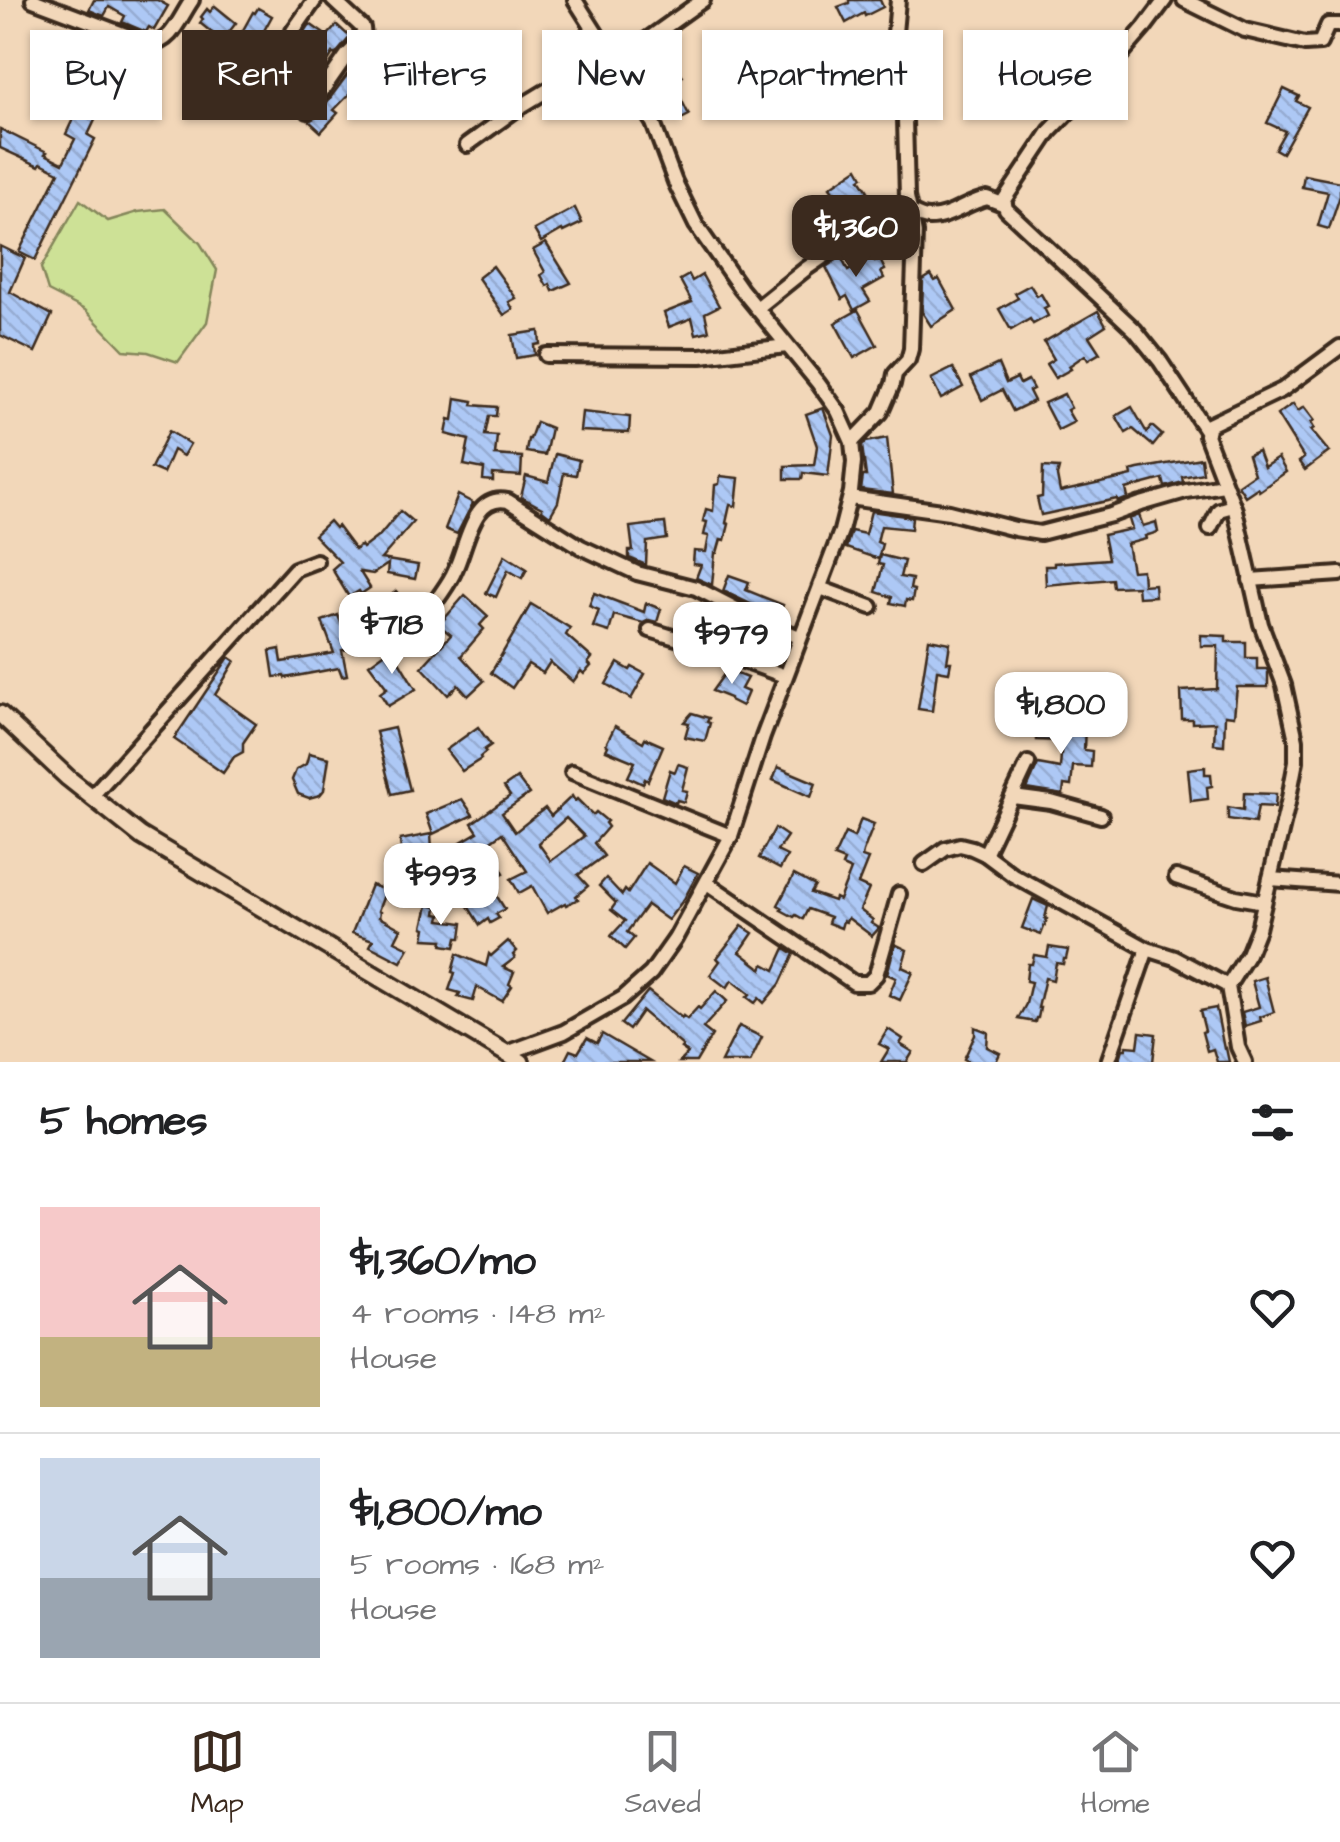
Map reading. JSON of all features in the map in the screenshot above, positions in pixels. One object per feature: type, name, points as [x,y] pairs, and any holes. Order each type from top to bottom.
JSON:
[{"type":"street","points":[[33,0],[150,44],[161,43],[169,36],[192,0]]},
{"type":"street","points":[[293,30],[315,0]]},
{"type":"street","points":[[327,85],[364,38],[363,28],[333,0]]},
{"type":"street","points":[[575,0],[595,30]]},
{"type":"street","points":[[661,30],[703,0]]},
{"type":"street","points":[[852,442],[881,412],[911,349],[915,233],[908,209],[905,120],[895,33],[898,0]]},
{"type":"street","points":[[1164,0],[1092,88],[1050,131],[1004,200],[1006,209],[1056,259],[1135,330],[1208,432]]},
{"type":"street","points":[[1184,0],[1245,30],[1304,44],[1320,43],[1328,25],[1340,25]]},
{"type":"street","points":[[467,144],[542,93]]},
{"type":"street","points":[[0,714],[68,778],[141,836],[514,1058],[623,998],[651,974],[676,939],[731,836],[799,637],[841,531],[854,462],[852,442],[838,411],[696,226],[674,182],[652,120]]},
{"type":"street","points":[[756,308],[898,206],[922,218],[931,218],[987,198],[1005,205]]},
{"type":"street","points":[[546,355],[701,356],[787,346]]},
{"type":"street","points":[[1245,1062],[1238,1047],[1228,986],[1258,929],[1288,803],[1296,740],[1284,685],[1261,624],[1233,506],[1206,435],[1209,425],[1282,390],[1340,348]]},
{"type":"street","points":[[850,498],[948,512],[1040,533],[1186,491],[1224,485]]},
{"type":"street","points":[[438,598],[455,571],[474,521],[487,502],[497,498],[508,500],[580,547],[637,573],[696,588],[799,637]]},
{"type":"street","points":[[1210,528],[1219,510],[1233,506]]},
{"type":"street","points":[[92,796],[295,569],[316,562]]},
{"type":"street","points":[[1250,580],[1340,574]]},
{"type":"street","points":[[820,588],[871,607]]},
{"type":"street","points":[[650,630],[785,676]]},
{"type":"street","points":[[985,854],[1028,763]]},
{"type":"street","points":[[572,772],[731,836]]},
{"type":"street","points":[[1013,797],[1051,802],[1102,816]]},
{"type":"street","points":[[924,864],[960,845],[985,854],[1012,876],[1147,949],[1189,964],[1228,986]]},
{"type":"street","points":[[1176,877],[1264,902]]},
{"type":"street","points":[[1270,879],[1340,884]]},
{"type":"street","points":[[707,883],[854,983],[868,982],[876,975],[899,894]]},
{"type":"street","points":[[1108,1062],[1147,949]]},
{"type":"green space","points":[[80,200],[108,221],[165,209],[200,243],[217,270],[207,322],[178,362],[148,352],[124,350],[85,310],[48,291],[41,268]]},
{"type":"building","points":[[94,0],[157,0],[168,6],[154,30],[141,30],[122,22],[125,16],[109,7],[104,16],[89,10]]},
{"type":"building","points":[[849,0],[880,0],[883,7],[846,23],[838,7]]},
{"type":"building","points":[[215,6],[236,23],[231,30],[209,30],[200,23],[207,9],[210,12]]},
{"type":"building","points":[[258,8],[272,16],[264,30],[243,30],[253,12]]},
{"type":"building","points":[[337,25],[347,34],[347,41],[327,63],[327,36]]},
{"type":"building","points":[[347,75],[347,97],[321,132],[309,121],[327,120],[327,102]]},
{"type":"building","points":[[1284,89],[1299,96],[1296,101],[1308,107],[1282,153],[1275,149],[1285,131],[1267,123]]},
{"type":"building","points":[[73,120],[95,120],[88,135],[95,139],[35,260],[19,252],[59,172],[0,148],[0,129],[63,163],[75,139],[66,134]]},
{"type":"building","points":[[858,168],[868,191],[865,193],[875,207],[850,224],[834,201],[838,198],[830,187]]},
{"type":"building","points":[[1304,175],[1340,182],[1340,196],[1329,229],[1318,226],[1328,192],[1302,187]]},
{"type":"building","points":[[575,208],[582,223],[541,242],[534,230]]},
{"type":"building","points":[[546,243],[571,283],[553,291],[541,275],[545,272],[533,250]]},
{"type":"building","points":[[0,246],[25,258],[10,292],[52,315],[35,352],[0,335]]},
{"type":"building","points":[[841,257],[848,271],[873,257],[875,262],[880,260],[885,270],[881,272],[884,278],[863,290],[870,301],[854,310],[847,296],[842,299],[826,267]]},
{"type":"building","points":[[493,266],[516,298],[509,302],[513,309],[504,315],[478,278]]},
{"type":"building","points":[[689,275],[692,281],[702,275],[719,306],[705,313],[709,331],[696,334],[692,318],[669,327],[664,313],[692,302],[680,280]]},
{"type":"building","points":[[931,275],[935,281],[939,279],[956,310],[931,326],[922,312],[923,280]]},
{"type":"building","points":[[1030,285],[1048,306],[1044,308],[1048,316],[1033,324],[1030,319],[1011,330],[999,309]]},
{"type":"building","points":[[858,310],[877,345],[854,358],[835,323]]},
{"type":"building","points":[[1098,311],[1106,325],[1089,336],[1100,353],[1088,360],[1085,355],[1055,378],[1046,364],[1054,359],[1044,342]]},
{"type":"building","points":[[539,331],[540,344],[534,345],[535,355],[516,358],[512,335]]},
{"type":"building","points":[[998,364],[1006,383],[1017,378],[1020,384],[1028,380],[1034,401],[1013,411],[1002,390],[982,400],[971,377]]},
{"type":"building","points":[[953,368],[963,387],[941,399],[931,379]]},
{"type":"building","points":[[1064,394],[1074,422],[1058,430],[1044,403]]},
{"type":"building","points":[[456,398],[473,401],[472,405],[497,407],[496,416],[489,416],[485,435],[497,436],[495,455],[522,457],[521,476],[493,474],[493,481],[483,480],[484,469],[464,465],[469,440],[446,434]]},
{"type":"building","points":[[1293,404],[1298,411],[1304,407],[1314,420],[1311,430],[1329,452],[1305,470],[1299,462],[1304,458],[1277,415]]},
{"type":"building","points":[[1132,407],[1147,433],[1152,426],[1162,435],[1153,446],[1133,429],[1126,433],[1116,416]]},
{"type":"building","points":[[823,408],[833,435],[828,476],[803,473],[802,479],[785,479],[785,466],[814,465],[817,446],[806,414]]},
{"type":"building","points":[[582,412],[630,417],[629,433],[580,431]]},
{"type":"building","points":[[536,422],[551,428],[545,455],[526,452]]},
{"type":"building","points":[[169,431],[190,444],[183,456],[173,450],[163,473],[151,468]]},
{"type":"building","points":[[887,438],[893,494],[861,490],[866,476],[862,446]]},
{"type":"building","points":[[1258,451],[1264,467],[1278,458],[1286,472],[1245,496],[1238,485],[1254,474],[1248,455]]},
{"type":"building","points":[[555,454],[579,460],[576,475],[564,473],[558,502],[550,516],[521,497],[526,476],[548,482]]},
{"type":"building","points":[[1201,458],[1203,473],[1182,477],[1183,482],[1165,487],[1163,479],[1126,489],[1128,498],[1118,502],[1117,499],[1041,515],[1037,498],[1042,497],[1043,467],[1059,468],[1060,492],[1132,476],[1131,471],[1138,469]]},
{"type":"building","points":[[720,476],[739,478],[736,506],[730,505],[725,540],[721,539],[715,553],[712,585],[696,578],[701,565],[693,564],[694,551],[706,552],[709,536],[704,535],[707,522],[703,521],[706,509],[713,511],[715,485],[719,484]]},
{"type":"building","points":[[458,495],[473,503],[457,534],[445,529]]},
{"type":"building","points":[[400,511],[413,522],[381,559],[418,565],[415,579],[387,574],[388,564],[373,574],[360,572],[370,588],[349,597],[332,569],[340,562],[314,535],[329,521],[355,550],[361,545],[363,548]]},
{"type":"building","points":[[871,511],[912,517],[911,529],[881,526],[878,559],[846,548],[851,531],[865,534]]},
{"type":"building","points":[[1139,515],[1143,526],[1156,522],[1158,532],[1127,544],[1132,571],[1142,570],[1143,585],[1154,584],[1155,596],[1138,597],[1137,586],[1113,587],[1112,579],[1046,585],[1045,566],[1108,559],[1103,535],[1132,529],[1129,519]]},
{"type":"building","points":[[665,523],[667,539],[647,542],[646,565],[629,558],[629,551],[633,551],[630,527]]},
{"type":"building","points":[[505,555],[527,569],[522,578],[508,570],[496,597],[486,593]]},
{"type":"building","points":[[880,555],[904,561],[900,577],[912,579],[910,589],[914,590],[912,601],[906,600],[905,606],[891,603],[892,597],[876,592],[883,565],[878,564]]},
{"type":"building","points":[[729,575],[749,582],[746,590],[783,605],[778,617],[723,591]]},
{"type":"building","points":[[396,591],[409,605],[397,622],[394,618],[385,625],[388,614],[384,602]]},
{"type":"building","points":[[594,593],[644,612],[646,603],[661,609],[657,622],[643,623],[614,615],[609,632],[593,627],[599,610],[589,606]]},
{"type":"building","points":[[465,595],[488,616],[480,625],[484,629],[461,656],[484,681],[468,696],[458,685],[448,695],[422,667],[451,635],[439,625]]},
{"type":"building","points":[[531,604],[570,628],[566,635],[592,658],[588,663],[591,666],[573,682],[550,662],[543,673],[528,664],[512,688],[491,673]]},
{"type":"building","points":[[723,613],[776,638],[771,654],[746,645],[748,635],[731,630],[727,640],[700,635],[704,626],[719,628]]},
{"type":"building","points":[[338,615],[344,631],[354,629],[358,648],[342,650],[347,675],[342,676],[339,668],[274,677],[270,651],[280,649],[282,662],[334,653],[322,621]]},
{"type":"building","points":[[1201,635],[1226,636],[1226,642],[1246,642],[1246,658],[1257,658],[1257,669],[1268,672],[1268,687],[1237,687],[1234,716],[1225,715],[1224,745],[1214,744],[1215,722],[1192,723],[1192,719],[1182,719],[1181,691],[1217,689],[1218,646],[1201,646]]},
{"type":"building","points":[[929,639],[950,643],[947,662],[951,662],[949,672],[937,670],[932,711],[918,709]]},
{"type":"building","points":[[391,648],[416,689],[388,706],[380,693],[387,688],[369,664]]},
{"type":"building","points":[[229,657],[235,661],[215,695],[256,724],[243,743],[243,752],[234,757],[223,773],[174,739]]},
{"type":"building","points":[[618,663],[645,674],[631,699],[606,684]]},
{"type":"building","points":[[727,670],[747,678],[741,689],[748,692],[742,706],[712,691]]},
{"type":"building","points":[[692,713],[709,718],[705,741],[685,737],[689,723],[684,722]]},
{"type":"building","points":[[1036,723],[1085,725],[1084,750],[1092,751],[1091,767],[1073,766],[1071,786],[1064,785],[1063,795],[1027,789],[1038,764],[1060,768],[1062,741],[1036,740]]},
{"type":"building","points":[[615,726],[643,742],[645,738],[663,746],[648,781],[645,779],[643,784],[628,777],[635,762],[606,750]]},
{"type":"building","points":[[478,727],[491,745],[481,759],[462,771],[446,750]]},
{"type":"building","points":[[394,728],[410,790],[392,794],[376,732]]},
{"type":"building","points":[[309,753],[329,758],[324,790],[309,798],[298,794],[292,780],[296,770],[306,764]]},
{"type":"building","points":[[678,764],[688,767],[682,790],[687,791],[684,802],[676,803],[662,797],[670,770],[675,772]]},
{"type":"building","points":[[778,767],[816,783],[811,797],[773,780]]},
{"type":"building","points":[[1205,767],[1205,774],[1211,774],[1208,799],[1191,801],[1188,769]]},
{"type":"building","points":[[517,778],[529,794],[502,813],[515,832],[545,808],[551,816],[572,796],[593,815],[596,812],[607,821],[608,827],[594,843],[604,856],[578,875],[588,886],[576,896],[578,899],[547,913],[532,886],[519,893],[511,879],[527,871],[502,833],[488,843],[504,873],[487,881],[505,909],[496,914],[499,918],[480,925],[450,881],[473,868],[461,842],[478,832],[472,823],[510,796],[504,787]],"holes":[[[566,818],[584,836],[551,861],[538,843]]]},
{"type":"building","points":[[1244,793],[1276,794],[1275,807],[1258,806],[1255,823],[1228,819],[1228,807],[1243,810]]},
{"type":"building","points":[[462,799],[473,815],[433,834],[426,814]]},
{"type":"building","points":[[861,819],[874,824],[863,852],[862,857],[868,859],[858,884],[869,889],[860,910],[879,928],[872,936],[848,918],[841,928],[828,923],[830,917],[808,909],[803,919],[781,910],[778,905],[794,875],[815,886],[811,893],[839,900],[851,870],[834,857],[845,833],[854,837]]},
{"type":"building","points":[[775,828],[787,836],[777,851],[787,856],[780,869],[759,858]]},
{"type":"building","points":[[431,834],[433,865],[425,866],[426,874],[414,875],[413,861],[402,862],[400,840]]},
{"type":"building","points":[[647,863],[675,883],[684,866],[698,873],[668,920],[647,905],[627,932],[634,938],[625,949],[611,936],[625,921],[611,910],[616,903],[599,886],[606,878],[622,895],[625,890],[628,893]]},
{"type":"building","points":[[371,885],[386,890],[379,917],[401,929],[395,941],[409,948],[401,962],[370,946],[373,940],[352,933]]},
{"type":"building","points":[[1033,899],[1048,906],[1041,935],[1022,928]]},
{"type":"building","points":[[428,905],[437,907],[440,920],[463,923],[455,947],[442,945],[443,940],[424,939]]},
{"type":"building","points":[[742,926],[753,933],[740,952],[762,969],[764,964],[775,970],[785,948],[794,954],[780,984],[764,1003],[759,998],[755,1003],[732,980],[727,988],[710,975],[720,961],[717,958]]},
{"type":"building","points":[[508,941],[517,951],[515,958],[503,967],[514,972],[509,984],[512,986],[502,1001],[477,987],[473,1001],[449,990],[457,954],[486,966],[489,954]]},
{"type":"building","points":[[895,944],[907,950],[902,967],[913,972],[900,1000],[889,995],[896,978],[887,974]]},
{"type":"building","points":[[1049,947],[1068,950],[1066,959],[1063,964],[1056,963],[1053,980],[1045,978],[1035,1022],[1018,1019],[1031,982],[1026,981],[1028,964],[1032,964],[1034,955],[1047,957]]},
{"type":"building","points":[[1265,977],[1274,1012],[1245,1026],[1242,1012],[1259,1007],[1252,981]]},
{"type":"building","points":[[648,991],[687,1019],[716,991],[727,1001],[703,1028],[712,1035],[696,1062],[679,1062],[688,1053],[683,1046],[642,1011],[629,1030],[621,1024]]},
{"type":"building","points":[[1216,1008],[1229,1062],[1217,1062],[1213,1049],[1207,1051],[1202,1032],[1205,1031],[1200,1011]]},
{"type":"building","points":[[739,1026],[762,1037],[750,1062],[721,1062]]},
{"type":"building","points":[[975,1027],[988,1032],[987,1047],[1000,1053],[996,1062],[964,1059]]},
{"type":"building","points":[[888,1029],[913,1052],[907,1062],[881,1062],[889,1049],[879,1044]]},
{"type":"building","points":[[1140,1032],[1156,1034],[1153,1062],[1119,1062],[1123,1049],[1138,1047]]},
{"type":"building","points":[[602,1034],[650,1062],[564,1062],[570,1050],[578,1053],[587,1038],[597,1043]]}]
